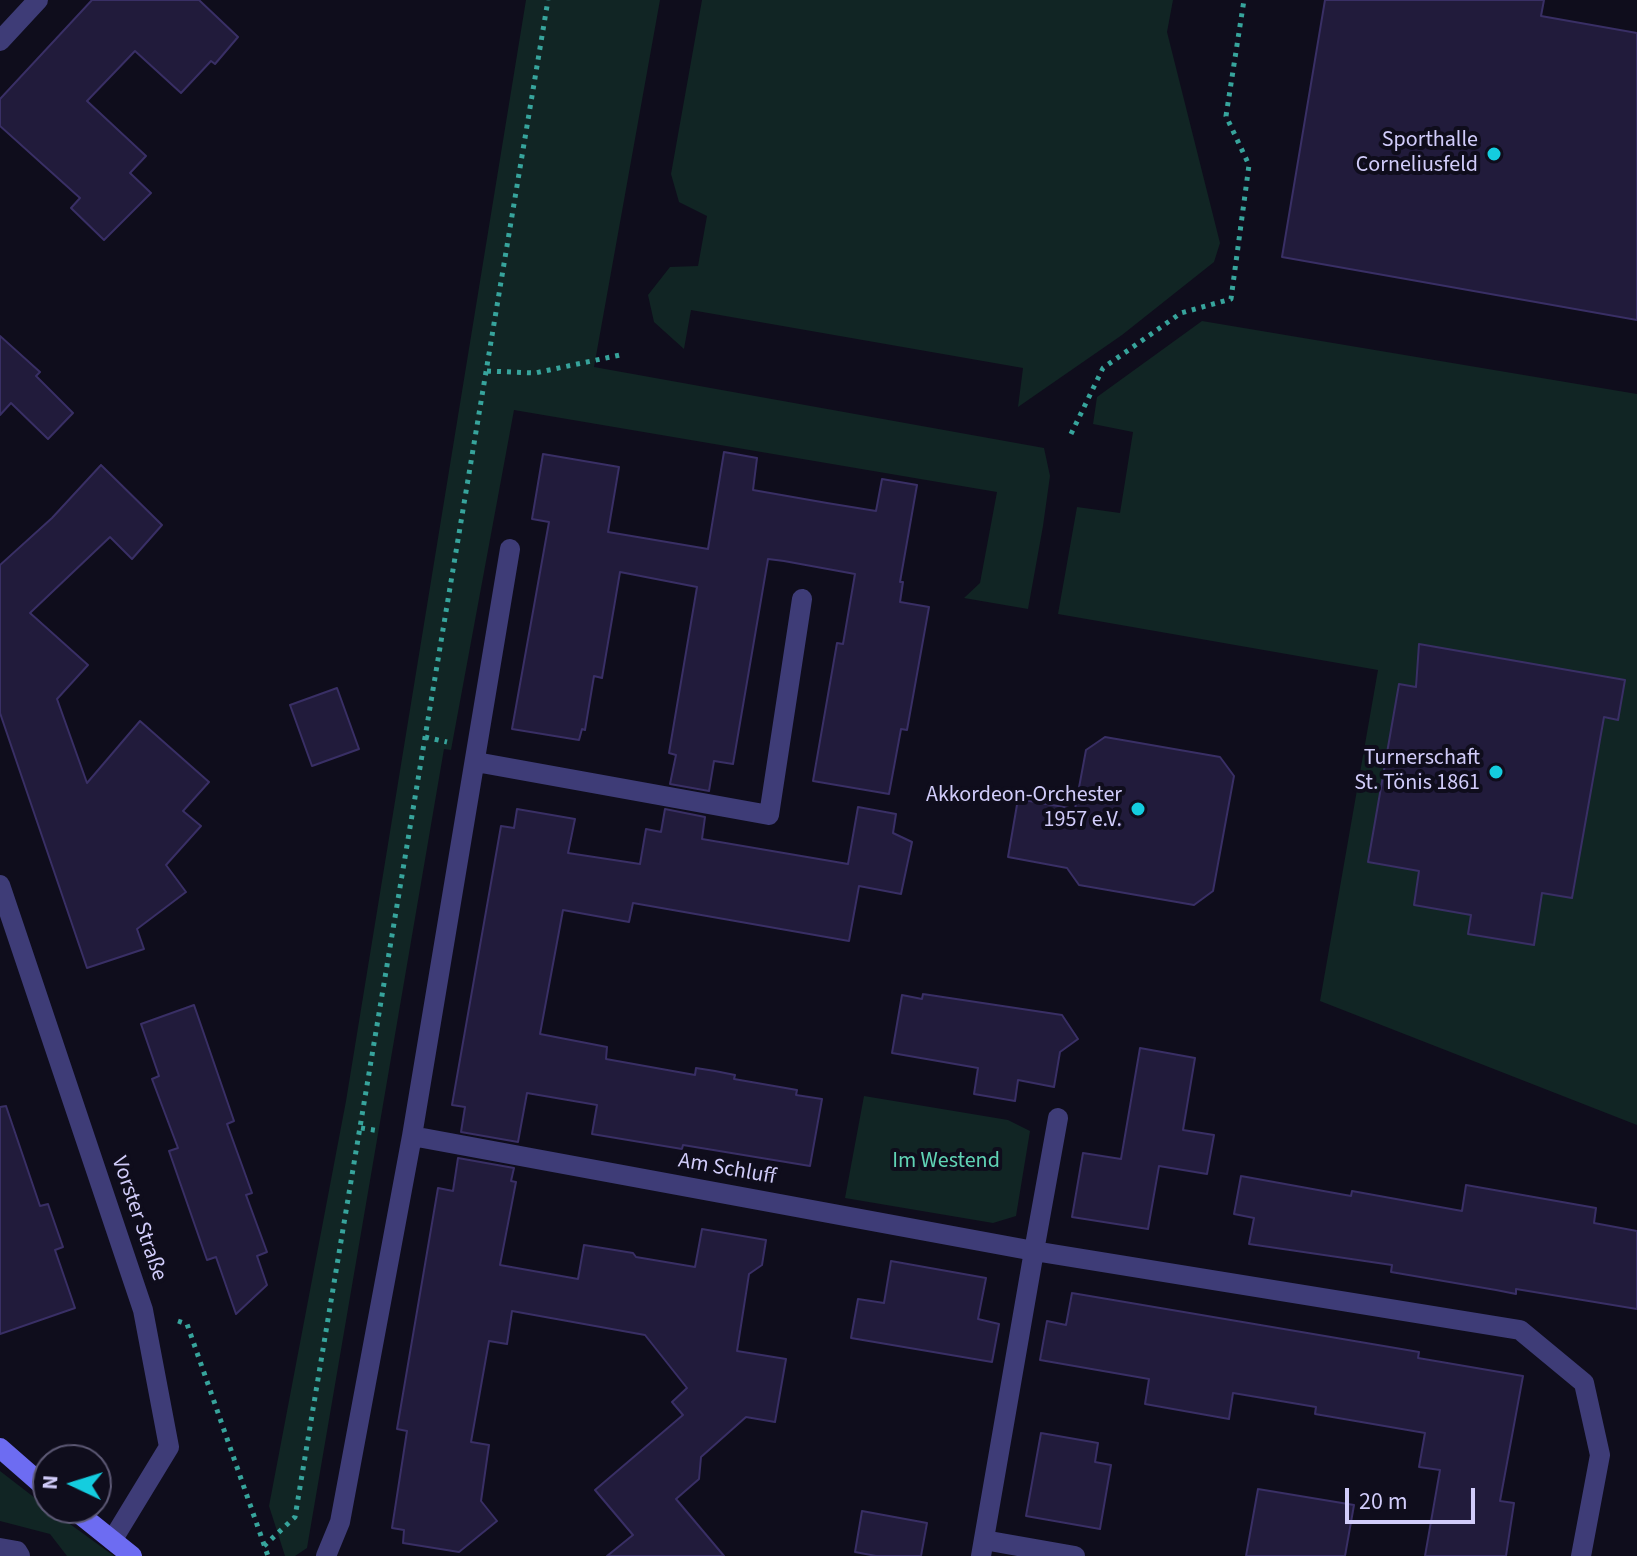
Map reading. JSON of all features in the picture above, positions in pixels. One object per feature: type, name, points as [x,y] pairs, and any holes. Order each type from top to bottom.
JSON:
[{"type":"street","points":[[0,41],[38,0]]},
{"type":"street","points":[[326,1556],[340,1522],[412,1136],[510,549]]},
{"type":"street","points":[[476,762],[769,815],[802,599]]},
{"type":"street","name":"Vorster Straße","points":[[0,885],[143,1310],[169,1447],[113,1539]]},
{"type":"street","points":[[1058,1118],[982,1548],[1075,1556]]},
{"type":"street","name":"Am Schluff","points":[[412,1136],[1034,1251]]},
{"type":"street","points":[[1034,1251],[1520,1330],[1584,1383],[1600,1455],[1581,1556]]},
{"type":"street","points":[[0,1448],[32,1476]]},
{"type":"street","points":[[93,1524],[132,1556]]},
{"type":"street","points":[[0,1548],[17,1551],[20,1556]]},
{"type":"path","points":[[264,1546],[295,1517],[548,0]]},
{"type":"path","points":[[1071,434],[1103,368],[1181,313],[1231,299],[1249,165],[1226,116],[1244,0]]},
{"type":"path","points":[[487,371],[535,373],[620,355]]},
{"type":"path","points":[[143,1310],[187,1324],[268,1556]]},
{"type":"green space","points":[[526,0],[660,0],[594,367],[1044,448],[1050,476],[1043,526],[1028,609],[964,598],[980,583],[997,492],[514,410],[451,750],[444,749],[307,1548],[295,1556],[285,1556],[269,1506],[346,1101]]},
{"type":"green space","points":[[702,0],[1173,0],[1167,32],[1220,243],[1214,262],[1122,335],[1018,407],[1023,368],[691,310],[684,349],[654,322],[648,295],[670,267],[698,266],[707,216],[679,202],[671,174]]},
{"type":"green space","points":[[1202,321],[1637,394],[1637,1125],[1320,1001],[1378,670],[1058,614],[1077,507],[1120,513],[1133,432],[1093,424],[1097,397]]},
{"type":"green space","name":"Im Westend","points":[[864,1096],[1008,1120],[1030,1131],[1016,1216],[993,1223],[845,1198]]},
{"type":"green space","points":[[0,1471],[32,1496],[32,1524],[70,1524],[114,1556],[67,1556],[50,1534],[0,1521]]},
{"type":"building","points":[[92,0],[199,0],[238,37],[215,64],[211,61],[181,93],[135,51],[87,101],[146,156],[130,173],[151,193],[104,240],[71,208],[80,198],[0,126],[0,99]]},
{"type":"building","points":[[1325,0],[1544,0],[1541,16],[1637,33],[1637,320],[1282,257]]},
{"type":"building","points":[[0,336],[40,372],[36,376],[73,413],[48,439],[11,403],[0,415]]},
{"type":"building","points":[[724,452],[757,458],[753,490],[827,503],[876,511],[882,479],[917,485],[900,582],[903,582],[900,602],[929,607],[907,730],[901,729],[889,794],[813,781],[837,643],[843,644],[855,574],[784,561],[768,559],[733,764],[714,761],[709,791],[670,784],[676,755],[669,753],[697,587],[620,572],[602,678],[594,676],[585,730],[582,729],[579,740],[512,729],[549,522],[532,519],[543,454],[619,467],[608,532],[708,549]]},
{"type":"building","points":[[101,465],[162,525],[132,559],[110,537],[30,613],[88,665],[57,699],[87,783],[140,721],[209,782],[183,811],[201,826],[166,865],[186,892],[137,929],[144,949],[87,968],[0,713],[0,565],[52,518]]},
{"type":"building","points":[[1419,644],[1625,680],[1618,720],[1604,717],[1572,898],[1542,893],[1534,945],[1468,934],[1471,915],[1414,905],[1419,871],[1368,862],[1399,684],[1416,687]]},
{"type":"building","points":[[337,688],[359,749],[312,766],[290,705]]},
{"type":"building","points":[[1105,737],[1220,757],[1234,776],[1213,891],[1194,905],[1079,885],[1067,868],[1008,857],[1018,799],[1075,809],[1086,750]]},
{"type":"building","points":[[858,807],[896,814],[893,833],[912,842],[901,894],[859,886],[849,941],[633,903],[629,922],[563,910],[540,1034],[607,1047],[606,1059],[695,1075],[696,1068],[715,1071],[735,1075],[734,1079],[797,1090],[796,1095],[822,1099],[810,1166],[592,1134],[597,1105],[527,1093],[518,1142],[461,1132],[465,1107],[452,1105],[501,826],[514,828],[517,809],[575,819],[568,853],[640,864],[646,829],[661,832],[665,809],[705,817],[702,839],[848,864]]},
{"type":"building","points":[[923,994],[1062,1015],[1078,1039],[1060,1052],[1054,1087],[1018,1080],[1015,1101],[974,1094],[978,1068],[892,1053],[902,995],[922,999]]},
{"type":"building","points":[[194,1005],[234,1121],[227,1124],[252,1193],[246,1195],[267,1252],[257,1256],[267,1285],[236,1314],[216,1257],[207,1260],[169,1151],[178,1148],[152,1079],[159,1076],[141,1024]]},
{"type":"building","points":[[1140,1048],[1195,1058],[1183,1130],[1214,1135],[1207,1174],[1159,1166],[1148,1229],[1072,1217],[1083,1153],[1121,1159]]},
{"type":"building","points":[[6,1106],[40,1206],[48,1204],[63,1247],[55,1250],[75,1308],[0,1334],[0,1107]]},
{"type":"building","points":[[458,1158],[514,1168],[511,1181],[516,1182],[500,1265],[578,1279],[584,1245],[695,1267],[702,1229],[766,1240],[762,1265],[749,1274],[737,1351],[786,1359],[775,1422],[746,1417],[701,1457],[699,1479],[676,1499],[724,1556],[607,1556],[633,1535],[595,1490],[683,1415],[672,1402],[687,1388],[645,1335],[512,1311],[507,1344],[489,1341],[471,1442],[489,1445],[481,1501],[497,1521],[459,1552],[403,1543],[404,1530],[392,1528],[407,1431],[397,1429],[438,1188],[453,1191]]},
{"type":"building","points":[[1241,1176],[1351,1196],[1352,1191],[1462,1211],[1466,1185],[1596,1208],[1594,1223],[1637,1231],[1637,1309],[1516,1289],[1516,1294],[1391,1272],[1392,1265],[1249,1244],[1254,1218],[1234,1214]]},
{"type":"building","points":[[891,1261],[986,1278],[978,1319],[999,1324],[992,1362],[851,1338],[858,1299],[884,1303]]},
{"type":"building","points":[[1072,1293],[1419,1352],[1418,1358],[1523,1376],[1500,1501],[1514,1503],[1506,1556],[1425,1556],[1440,1470],[1419,1467],[1425,1433],[1315,1414],[1316,1407],[1233,1393],[1229,1419],[1145,1404],[1149,1379],[1040,1360],[1047,1321],[1066,1325]]},
{"type":"building","points":[[1041,1433],[1098,1443],[1095,1462],[1111,1465],[1100,1529],[1026,1516]]},
{"type":"building","points":[[1258,1489],[1354,1505],[1345,1556],[1246,1556]]},
{"type":"building","points":[[862,1511],[927,1523],[921,1556],[876,1556],[855,1552]]},
{"type":"place","name":"Sporthalle Corneliusfeld","points":[[1494,154]]},
{"type":"place","name":"Turnerschaft St. Tönis 1861","points":[[1496,772]]},
{"type":"place","name":"Akkordeon-Orchester 1957 e.V.","points":[[1138,809]]}]
